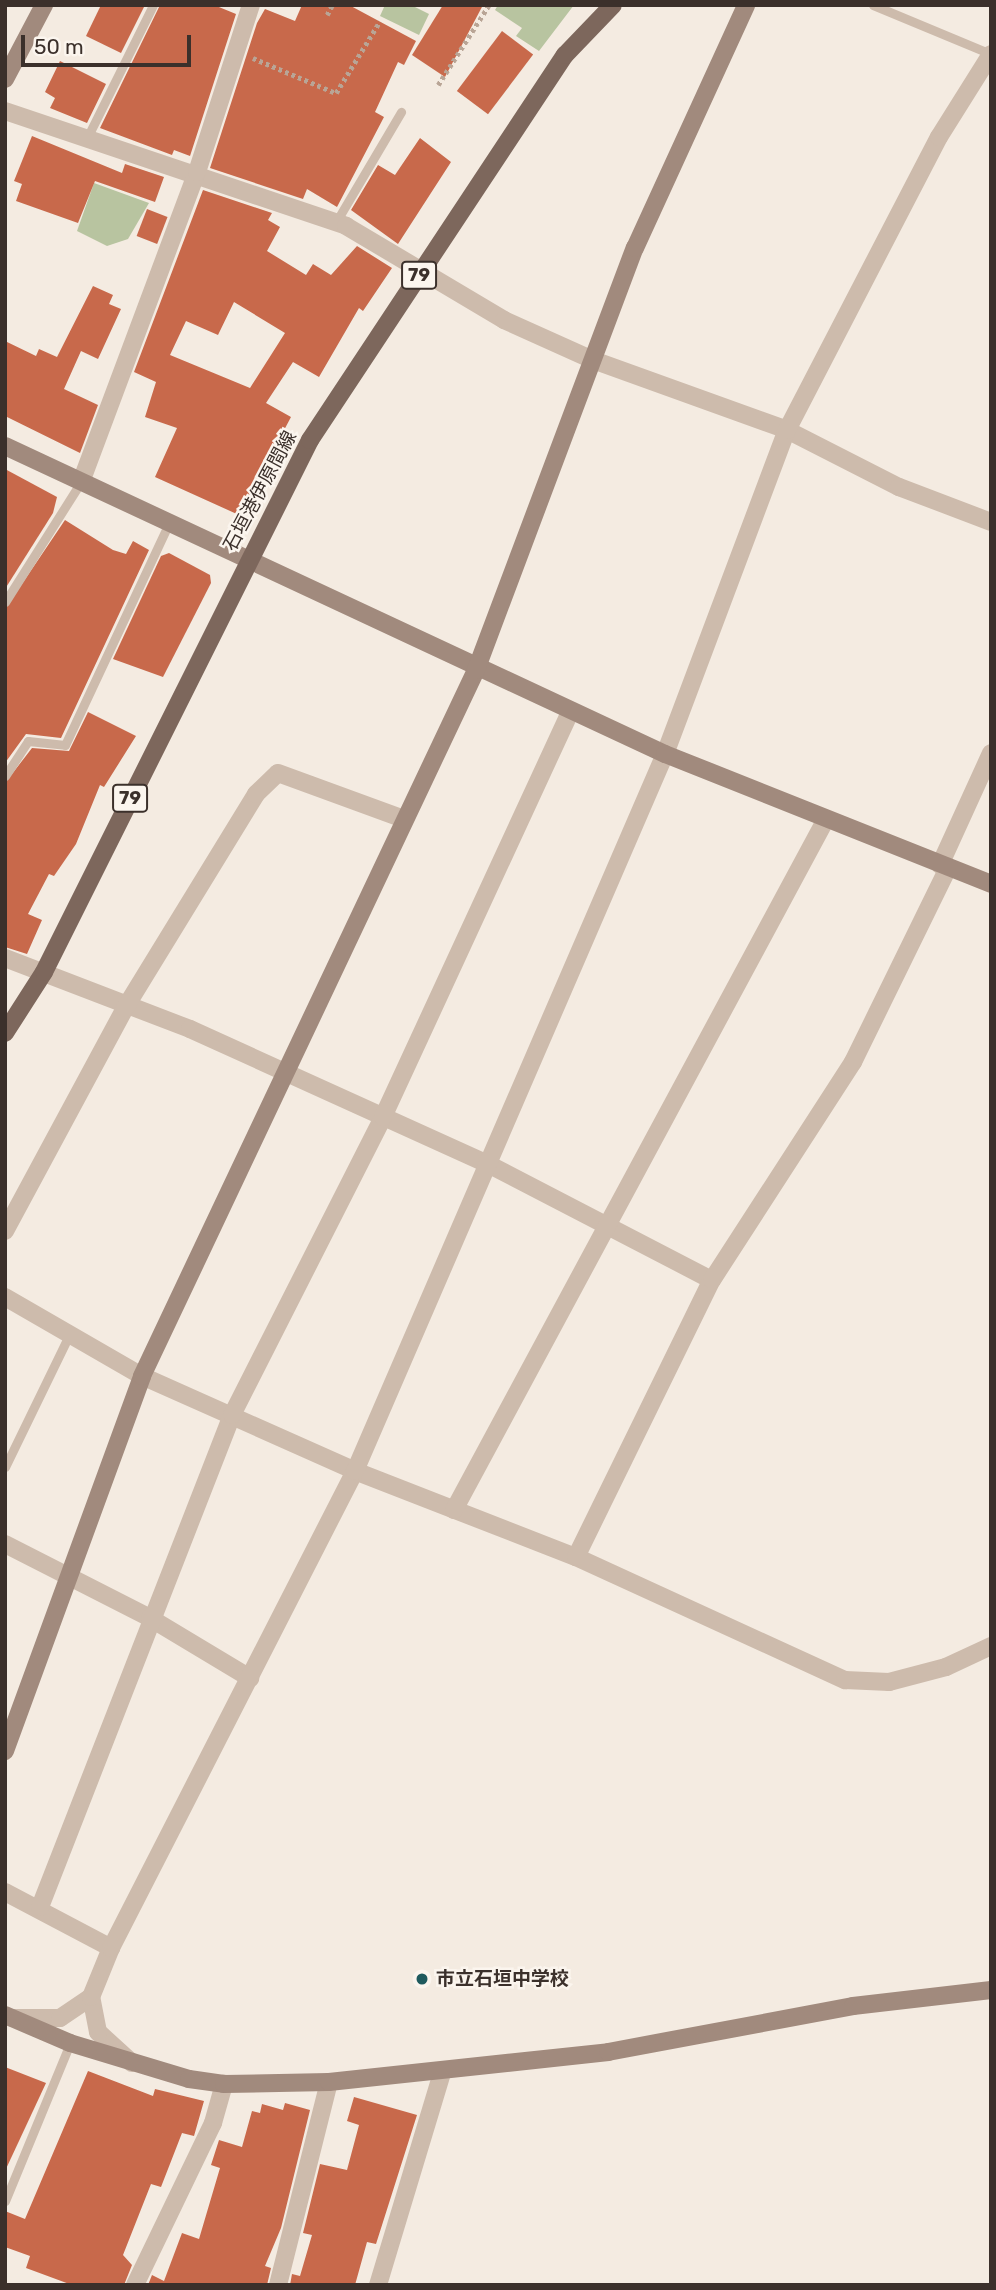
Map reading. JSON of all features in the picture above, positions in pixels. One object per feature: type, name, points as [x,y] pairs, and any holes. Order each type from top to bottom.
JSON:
[{"type":"main road","name":"石垣港伊原間線","points":[[5,1033],[44,972],[247,559],[310,440],[565,55],[613,5]]},
{"type":"street","points":[[5,79],[44,5]]},
{"type":"street","points":[[81,482],[197,172],[251,5]]},
{"type":"street","points":[[5,1751],[66,1576],[142,1376],[476,670],[635,248],[746,5]]},
{"type":"street","points":[[9,2016],[60,2018],[91,1997],[111,1948],[355,1471],[664,754],[787,430],[939,137],[991,54]]},
{"type":"street","points":[[5,111],[197,172],[336,222],[504,320],[593,360],[787,430],[899,487],[991,522]]},
{"type":"street","points":[[5,446],[476,670],[664,754],[991,884]]},
{"type":"street","points":[[40,1907],[150,1618],[232,1415],[383,1117],[570,712]]},
{"type":"street","points":[[576,1557],[712,1280],[853,1062],[944,867],[991,753]]},
{"type":"street","points":[[5,1231],[125,1008],[257,794],[278,773],[404,819]]},
{"type":"street","points":[[454,1510],[826,819]]},
{"type":"street","points":[[5,958],[125,1008],[190,1029],[486,1163],[712,1280]]},
{"type":"street","points":[[5,1297],[70,1332],[142,1376],[355,1471],[576,1557],[845,1680],[889,1682],[946,1667],[991,1646]]},
{"type":"street","points":[[5,1544],[150,1618],[250,1678]]},
{"type":"street","points":[[5,1892],[40,1907],[111,1948]]},
{"type":"street","points":[[9,2016],[70,2043],[132,2063],[224,2084],[329,2081],[442,2073],[608,2052],[853,2006],[991,1990]]},
{"type":"street","points":[[91,1997],[99,2032],[132,2063]]},
{"type":"street","points":[[378,2285],[442,2073]]},
{"type":"street","points":[[278,2285],[329,2081]]},
{"type":"street","points":[[135,2285],[213,2123],[224,2084]]},
{"type":"lane","points":[[87,138],[153,5]]},
{"type":"lane","points":[[873,5],[991,54]]},
{"type":"lane","points":[[336,222],[401,112]]},
{"type":"lane","points":[[5,602],[81,482]]},
{"type":"lane","points":[[5,776],[28,740],[65,746],[169,523]]},
{"type":"lane","points":[[5,1466],[70,1332]]},
{"type":"lane","points":[[5,2201],[70,2043]]},
{"type":"path","points":[[327,15],[332,5]]},
{"type":"path","points":[[438,85],[489,5]]},
{"type":"path","points":[[235,50],[336,93],[380,21]]},
{"type":"green space","points":[[385,5],[411,5],[429,14],[419,35],[380,16]]},
{"type":"green space","points":[[498,5],[574,5],[539,51],[516,36],[522,28],[495,10]]},
{"type":"green space","points":[[94,183],[149,203],[128,239],[107,246],[77,231]]},
{"type":"building","points":[[101,5],[145,5],[121,53],[86,36]]},
{"type":"building","points":[[160,5],[214,5],[236,14],[190,156],[174,150],[172,155],[100,128]]},
{"type":"building","points":[[302,5],[349,5],[416,41],[404,65],[398,62],[375,112],[384,117],[337,207],[307,189],[303,199],[210,168],[257,23],[265,9],[295,21]]},
{"type":"building","points":[[443,5],[483,5],[445,77],[412,55]]},
{"type":"building","points":[[502,31],[533,54],[488,114],[457,91]]},
{"type":"building","points":[[60,61],[106,84],[87,123],[50,108],[55,98],[45,92]]},
{"type":"building","points":[[32,136],[122,173],[125,164],[164,177],[155,202],[95,181],[78,223],[16,201],[22,184],[14,181]]},
{"type":"building","points":[[420,138],[451,162],[398,244],[351,210],[378,165],[395,175]]},
{"type":"building","points":[[203,190],[272,213],[268,220],[280,227],[267,251],[306,275],[313,264],[331,275],[357,246],[392,268],[363,311],[359,308],[319,377],[293,362],[266,403],[291,417],[239,515],[155,477],[177,428],[145,417],[156,382],[134,372]],"holes":[[[234,302],[285,333],[250,388],[170,355],[186,321],[218,335]]]},
{"type":"building","points":[[147,209],[168,217],[157,244],[137,236]]},
{"type":"building","points":[[93,286],[113,295],[109,304],[121,309],[98,359],[81,351],[64,389],[98,405],[80,453],[5,416],[5,341],[36,356],[39,349],[57,357]]},
{"type":"building","points":[[5,469],[57,497],[53,513],[5,589]]},
{"type":"building","points":[[65,520],[113,550],[126,554],[133,541],[149,550],[61,738],[26,734],[5,763],[5,609]]},
{"type":"building","points":[[169,553],[210,575],[211,583],[163,677],[113,659],[161,556]]},
{"type":"building","points":[[88,712],[136,736],[104,787],[100,785],[76,844],[54,876],[49,874],[28,914],[42,920],[27,954],[5,947],[5,783],[32,748],[69,751]]},
{"type":"building","points":[[5,2067],[46,2083],[5,2171]]},
{"type":"building","points":[[88,2071],[153,2096],[155,2089],[204,2101],[194,2136],[182,2133],[161,2187],[151,2184],[123,2255],[132,2265],[124,2285],[72,2285],[26,2268],[30,2256],[5,2247],[5,2211],[25,2219]]},
{"type":"building","points":[[354,2097],[417,2115],[376,2244],[367,2242],[355,2285],[290,2285],[292,2274],[300,2276],[312,2235],[303,2233],[320,2164],[347,2170],[359,2125],[347,2121]]},
{"type":"building","points":[[285,2103],[310,2110],[281,2228],[265,2266],[271,2268],[267,2285],[148,2285],[152,2275],[164,2281],[182,2233],[199,2239],[220,2168],[211,2165],[219,2140],[242,2147],[252,2111],[260,2113],[262,2104],[283,2110]]},
{"type":"place","name":"市立石垣中学校","points":[[422,1979]]}]
